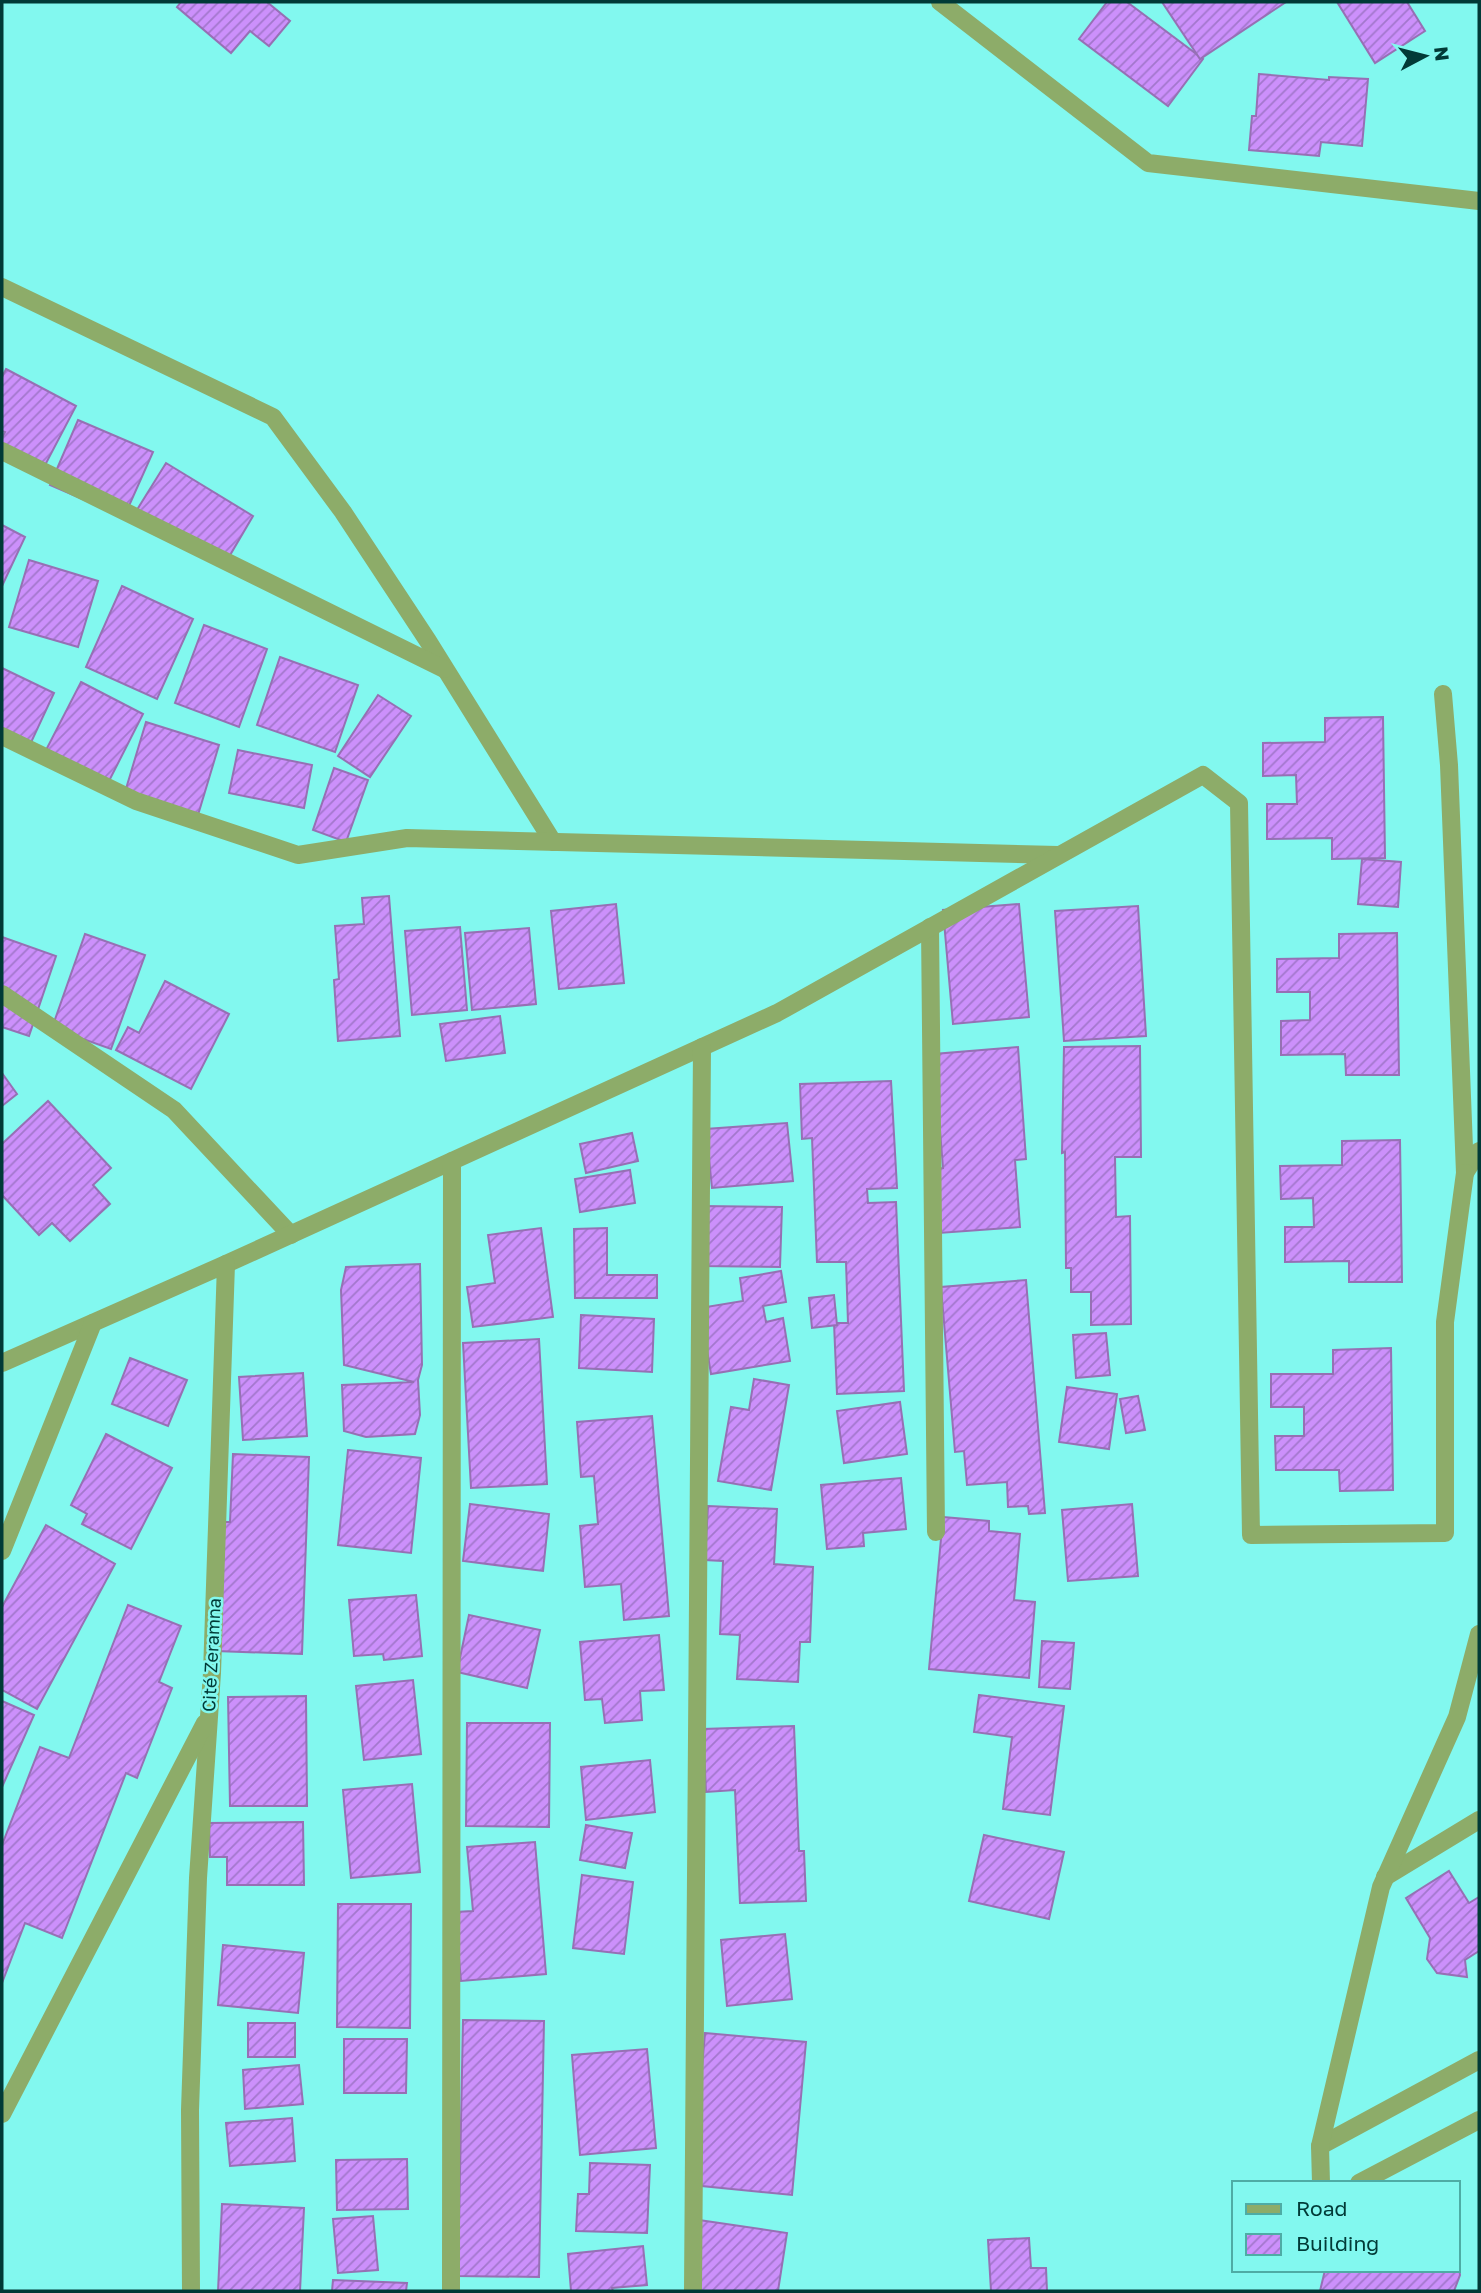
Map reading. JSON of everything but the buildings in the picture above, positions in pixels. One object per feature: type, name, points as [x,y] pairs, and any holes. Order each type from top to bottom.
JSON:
[{"type":"street","points":[[940,2],[1148,163],[1479,201]]},
{"type":"street","points":[[2,287],[273,417],[343,512],[553,842]]},
{"type":"street","points":[[2,451],[446,670]]},
{"type":"street","points":[[2,1363],[291,1235],[777,1013],[1203,775],[1240,803],[1251,1535],[1445,1533],[1445,1322],[1465,1173],[1450,765],[1443,694]]},
{"type":"street","points":[[2,736],[136,801],[298,855],[407,838],[1060,855]]},
{"type":"street","points":[[930,927],[936,1532]]},
{"type":"street","points":[[2,993],[174,1110],[291,1235]]},
{"type":"street","points":[[693,2291],[702,1047]]},
{"type":"street","points":[[1465,1173],[1479,1151]]},
{"type":"street","points":[[452,1161],[452,2291]]},
{"type":"street","name":"Cité Zeramna","points":[[191,2291],[190,2109],[197,1891],[209,1715],[226,1264]]},
{"type":"street","points":[[2,1551],[93,1323]]},
{"type":"street","points":[[1321,2181],[1320,2146],[1381,1887],[1457,1717],[1479,1634]]},
{"type":"street","points":[[2,2114],[209,1715]]},
{"type":"street","points":[[1385,1877],[1479,1820]]},
{"type":"street","points":[[1320,2146],[1479,2060]]},
{"type":"street","points":[[1363,2181],[1479,2120]]}]
